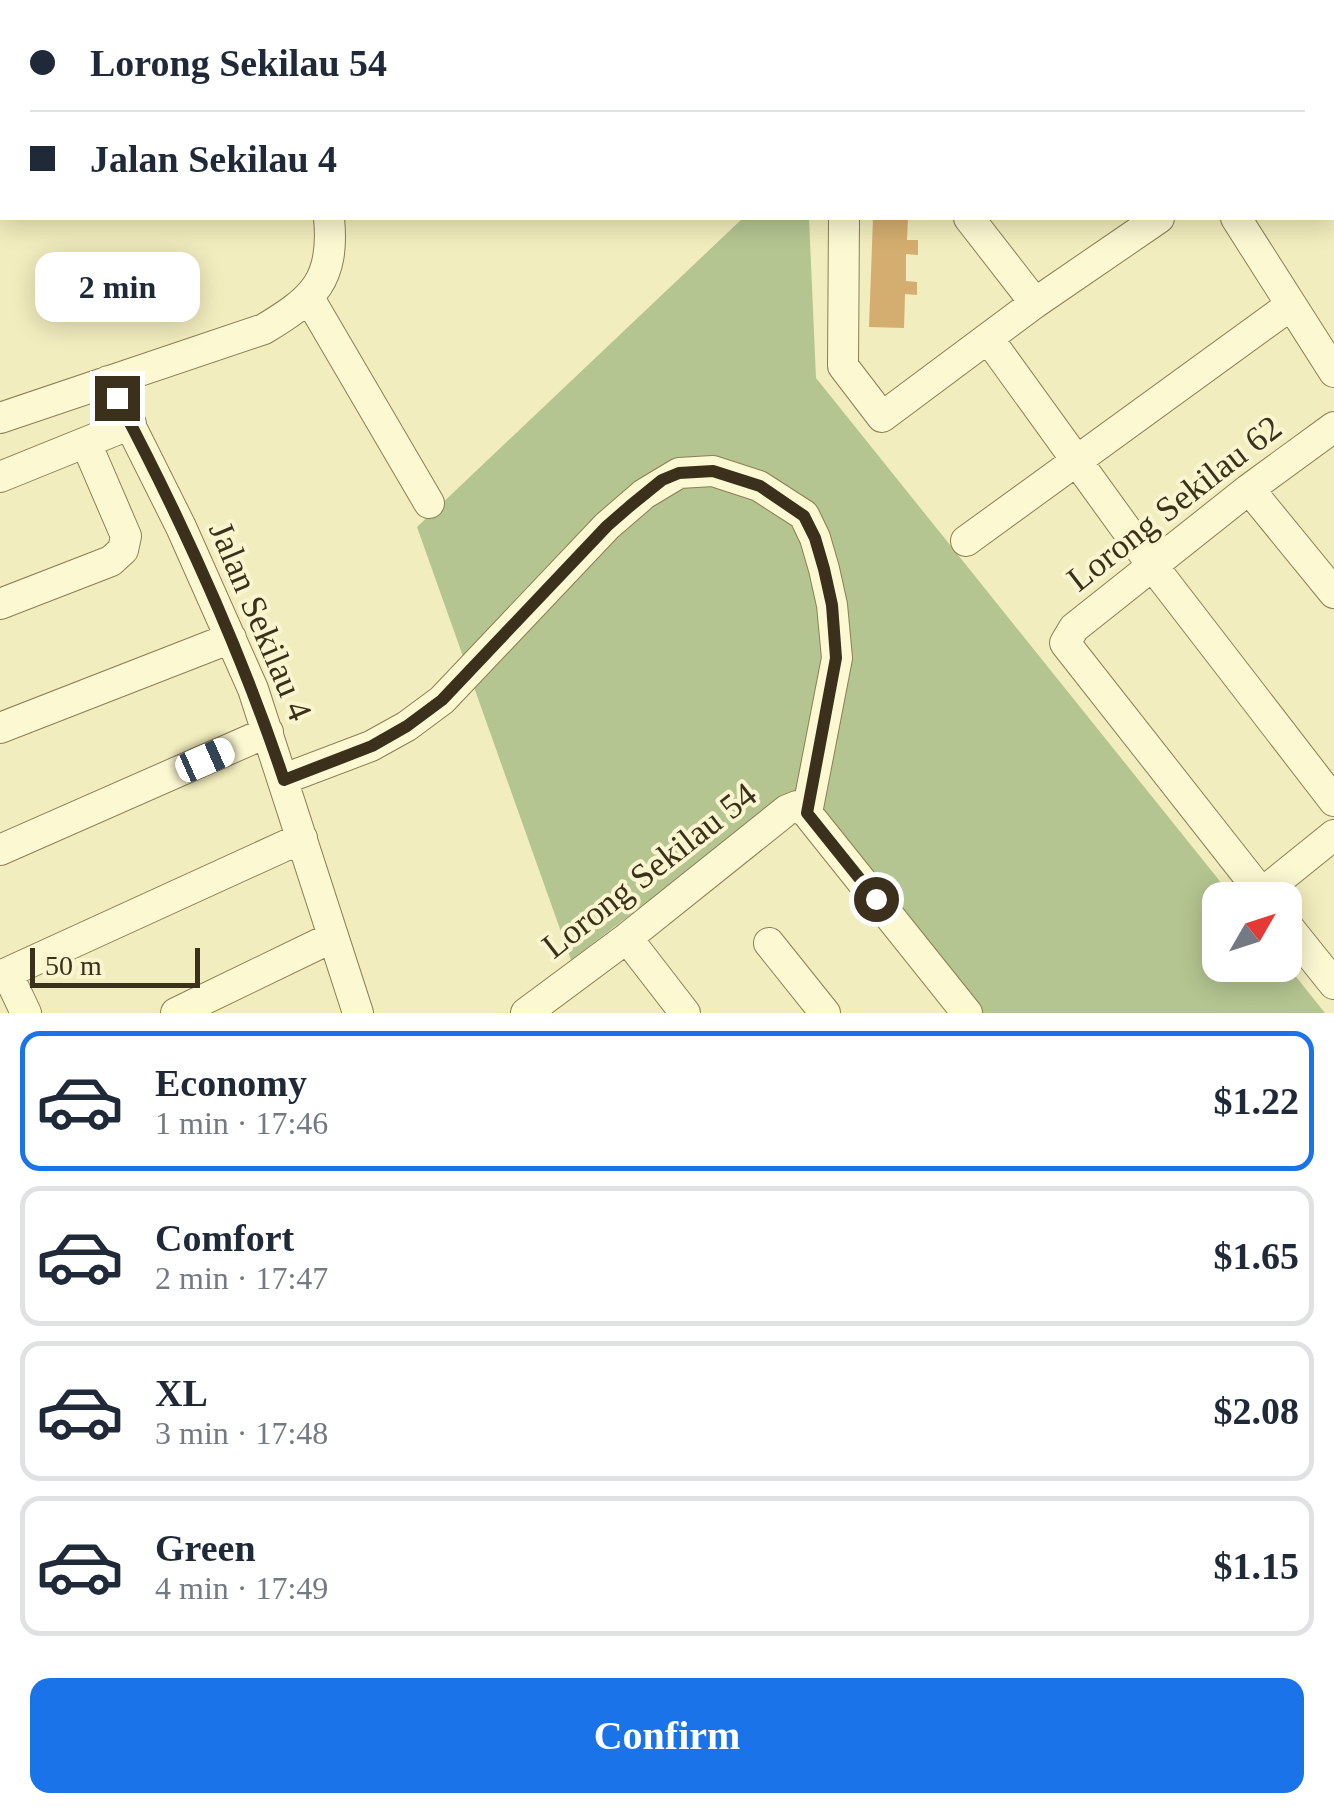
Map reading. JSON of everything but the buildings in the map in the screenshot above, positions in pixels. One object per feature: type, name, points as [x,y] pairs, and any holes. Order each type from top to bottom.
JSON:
[{"type":"street","points":[[0,418],[264,329],[310,298],[326,271],[328,220]]},
{"type":"street","points":[[844,220],[843,366],[882,417],[1034,303],[1155,220]]},
{"type":"street","points":[[971,220],[1034,303]]},
{"type":"street","points":[[1237,220],[1334,372]]},
{"type":"street","points":[[310,298],[429,504]]},
{"type":"street","points":[[966,542],[1291,305]]},
{"type":"street","points":[[988,338],[1152,565],[1334,802]]},
{"type":"street","name":"Jalan Sekilau 4","points":[[108,381],[231,638],[268,732],[358,1013]]},
{"type":"street","points":[[0,476],[131,424]]},
{"type":"street","name":"Lorong Sekilau 62","points":[[1252,882],[1065,643],[1066,636],[1249,489],[1334,427]]},
{"type":"street","points":[[0,604],[111,561],[124,550],[126,536],[86,442]]},
{"type":"street","points":[[284,780],[372,746],[418,717],[453,689],[630,506],[662,480],[679,473],[713,471],[760,486],[804,516],[820,553],[832,605],[836,658],[807,813]]},
{"type":"street","points":[[1249,489],[1334,593]]},
{"type":"street","points":[[0,728],[231,638]]},
{"type":"street","points":[[0,850],[268,732]]},
{"type":"street","name":"Lorong Sekilau 54","points":[[526,1013],[627,938],[786,810],[798,806],[967,1013]]},
{"type":"street","points":[[1281,882],[1334,835]]},
{"type":"street","points":[[26,1013],[4,975],[302,838]]},
{"type":"street","points":[[176,1013],[333,938]]},
{"type":"street","points":[[627,938],[685,1013]]},
{"type":"street","points":[[769,944],[825,1013]]},
{"type":"street","points":[[1302,944],[1334,984]]},
{"type":"green space","points":[[741,220],[809,220],[816,378],[1221,882],[1202,882],[1202,982],[1300,982],[1325,1013],[982,1013],[804,794],[791,792],[571,960],[417,527]]},
{"type":"route","points":[[117,398],[231,638],[284,780],[372,746],[442,700],[607,526],[662,480],[697,470],[736,476],[760,486],[804,516],[815,538],[832,605],[836,658],[807,813],[876,899]]}]
